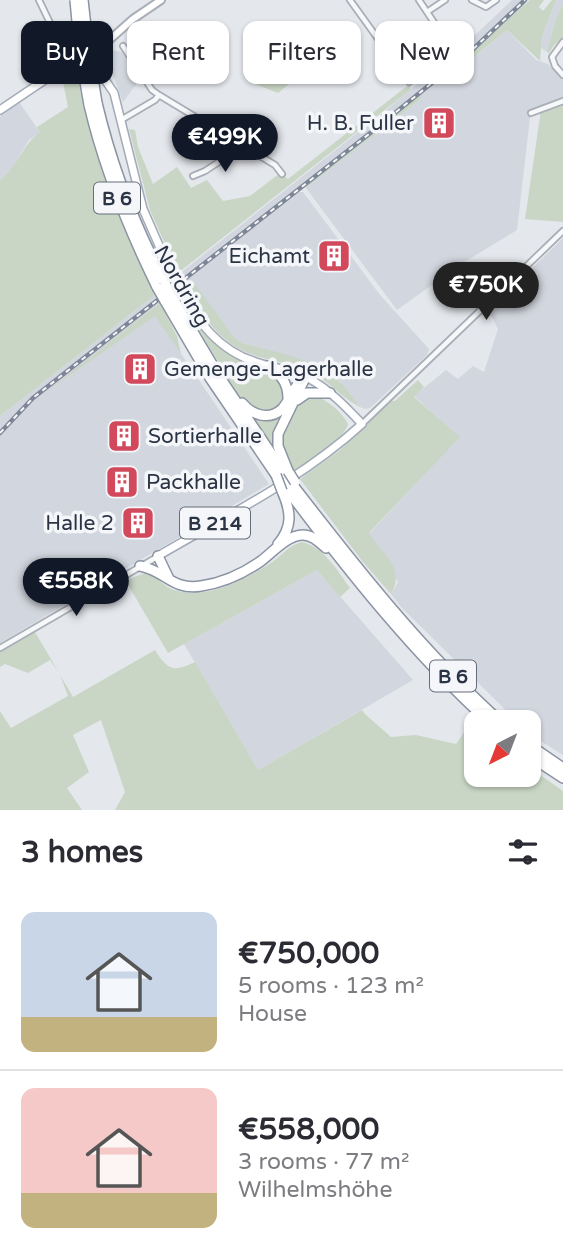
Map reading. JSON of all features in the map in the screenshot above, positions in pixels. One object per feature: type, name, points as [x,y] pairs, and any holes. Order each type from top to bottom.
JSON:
[{"type":"highway","name":"B 6","points":[[79,0],[103,157],[122,210],[164,281],[168,298],[210,378],[283,473]]},
{"type":"highway","name":"B 6","points":[[168,298],[283,473]]},
{"type":"highway","points":[[268,366],[277,372],[286,384],[290,401],[278,434],[283,473],[289,486],[290,523],[287,533],[272,551]]},
{"type":"highway","name":"B 6","points":[[221,379],[245,407],[256,415],[273,414],[282,409],[290,401],[297,383],[305,376]]},
{"type":"highway","points":[[290,401],[307,393],[330,393]]},
{"type":"highway","points":[[283,473],[289,486]]},
{"type":"highway","name":"B 6","points":[[289,486],[299,493],[334,549]]},
{"type":"highway","name":"B 6","points":[[289,486],[334,549],[433,655],[489,710]]},
{"type":"highway","name":"B 214","points":[[140,566],[154,570],[170,581],[186,587],[216,583],[248,569],[292,538],[302,535],[334,549],[349,572]]},
{"type":"highway","name":"B 214","points":[[159,556],[170,581]]},
{"type":"highway","name":"B 6","points":[[349,572],[428,661],[477,710]]},
{"type":"highway","points":[[541,753],[563,768]]},
{"type":"highway","points":[[541,764],[563,778]]},
{"type":"main road","points":[[79,0],[81,21]]},
{"type":"main road","points":[[113,37],[161,0]]},
{"type":"main road","points":[[0,110],[39,84]]},
{"type":"main road","name":"Nordring","points":[[108,84],[114,93],[164,281],[180,289],[201,325],[216,339],[240,356],[305,376],[330,393],[362,424]]},
{"type":"main road","name":"B 214","points":[[159,556],[308,468],[335,449],[362,424]]},
{"type":"street","points":[[39,0],[49,21]]},
{"type":"street","points":[[350,0],[409,82],[451,48],[419,0]]},
{"type":"street","points":[[427,12],[444,0]]},
{"type":"street","points":[[472,0],[486,7],[496,0]]},
{"type":"street","points":[[563,41],[552,57],[555,66],[563,75]]},
{"type":"street","points":[[123,46],[152,90],[275,165],[282,174]]},
{"type":"street","points":[[121,120],[159,95]]},
{"type":"street","points":[[531,113],[563,102]]},
{"type":"street","points":[[193,176],[205,172],[243,146]]},
{"type":"street","points":[[362,424],[563,231]]},
{"type":"street","points":[[0,648],[159,556]]},
{"type":"shaded area","points":[[512,0],[523,0],[521,2],[525,6],[474,51],[474,36]]},
{"type":"shaded area","points":[[556,0],[563,0],[563,4],[556,18],[547,52],[541,48],[542,36]]},
{"type":"shaded area","points":[[507,30],[536,60],[548,64],[563,80],[563,98],[531,109],[517,230],[461,264],[397,310],[306,188],[422,98],[420,96],[298,192],[303,192],[380,295],[429,349],[427,355],[370,408],[365,409],[350,397],[340,381],[293,358],[242,343],[233,336],[193,282],[185,285],[178,275],[417,84],[474,84],[474,58]]},
{"type":"shaded area","points":[[113,50],[122,52],[127,60],[127,84],[136,84],[123,102],[113,76]]},
{"type":"shaded area","points":[[19,102],[40,132],[28,141],[10,173],[0,180],[0,116]]},
{"type":"shaded area","points":[[563,238],[563,755],[541,741],[541,710],[506,710],[402,608],[391,594],[398,582],[369,534],[459,437],[414,396],[446,370],[458,379],[473,366],[484,372],[498,329],[492,317],[486,313]]},
{"type":"shaded area","points":[[156,294],[160,303],[59,383],[155,315],[269,484],[0,643],[0,416]]},
{"type":"shaded area","points":[[317,570],[413,680],[258,770],[184,644]]},
{"type":"green space","points":[[530,0],[544,0],[539,7],[543,11],[552,0],[556,0],[542,36],[540,61],[507,30],[474,57],[474,50]]},
{"type":"green space","points":[[563,4],[563,38],[549,53],[547,52],[556,18]]},
{"type":"green space","points":[[63,84],[79,84],[91,134],[109,188],[156,294],[0,416],[0,180],[40,132],[37,127],[68,107]]},
{"type":"green space","points":[[255,84],[289,84],[278,93]]},
{"type":"green space","points":[[411,84],[410,90],[178,273],[150,210],[129,129],[135,130],[138,147],[153,184],[177,167],[191,188],[207,180],[223,201],[250,196],[280,173],[288,179]]},
{"type":"green space","points":[[420,95],[422,98],[305,187]]},
{"type":"green space","points":[[563,102],[563,222],[525,219],[541,110]]},
{"type":"green space","points":[[193,281],[233,336],[242,343],[306,361],[318,367],[339,381],[365,409],[352,403],[309,372],[247,352],[224,339],[199,309],[185,285]]},
{"type":"green space","points":[[177,290],[201,329],[221,349],[278,376],[286,394],[280,407],[263,414],[240,399]]},
{"type":"green space","points":[[160,303],[177,336],[181,354],[155,316],[46,392]]},
{"type":"green space","points":[[418,380],[424,387],[414,397],[460,437],[369,533],[394,569],[396,577],[391,594],[363,562],[300,479],[339,451],[391,401],[395,401]]},
{"type":"green space","points":[[300,384],[280,425],[276,452],[251,415],[270,418]]},
{"type":"green space","points":[[315,396],[334,407],[348,424],[333,444],[294,470],[283,451],[282,431],[287,417],[297,405],[308,397]]},
{"type":"green space","points":[[302,542],[323,554],[350,588],[340,597],[317,570],[168,653],[126,580],[148,572],[174,590],[186,593],[212,591],[249,576]]},
{"type":"green space","points":[[35,632],[58,671],[50,660],[28,673],[5,664],[0,667],[0,652]]},
{"type":"green space","points":[[155,650],[172,668],[195,662],[258,770],[362,710],[391,737],[416,735],[456,744],[464,732],[464,788],[541,788],[541,775],[563,791],[563,810],[115,810],[125,792],[101,720],[73,735],[89,772],[67,788],[82,810],[0,810],[0,711],[11,728],[68,696],[60,675],[73,697]]},
{"type":"railway","points":[[0,433],[33,398],[369,134],[470,52],[525,0]]},
{"type":"place","name":"H. B. Fuller","points":[[439,123]]},
{"type":"place","name":"Eichamt","points":[[334,256]]},
{"type":"place","name":"Gemenge-Lagerhalle","points":[[140,369]]},
{"type":"place","name":"Sortierhalle","points":[[124,436]]},
{"type":"place","name":"Packhalle","points":[[122,482]]},
{"type":"place","name":"Halle 2","points":[[138,523]]}]
